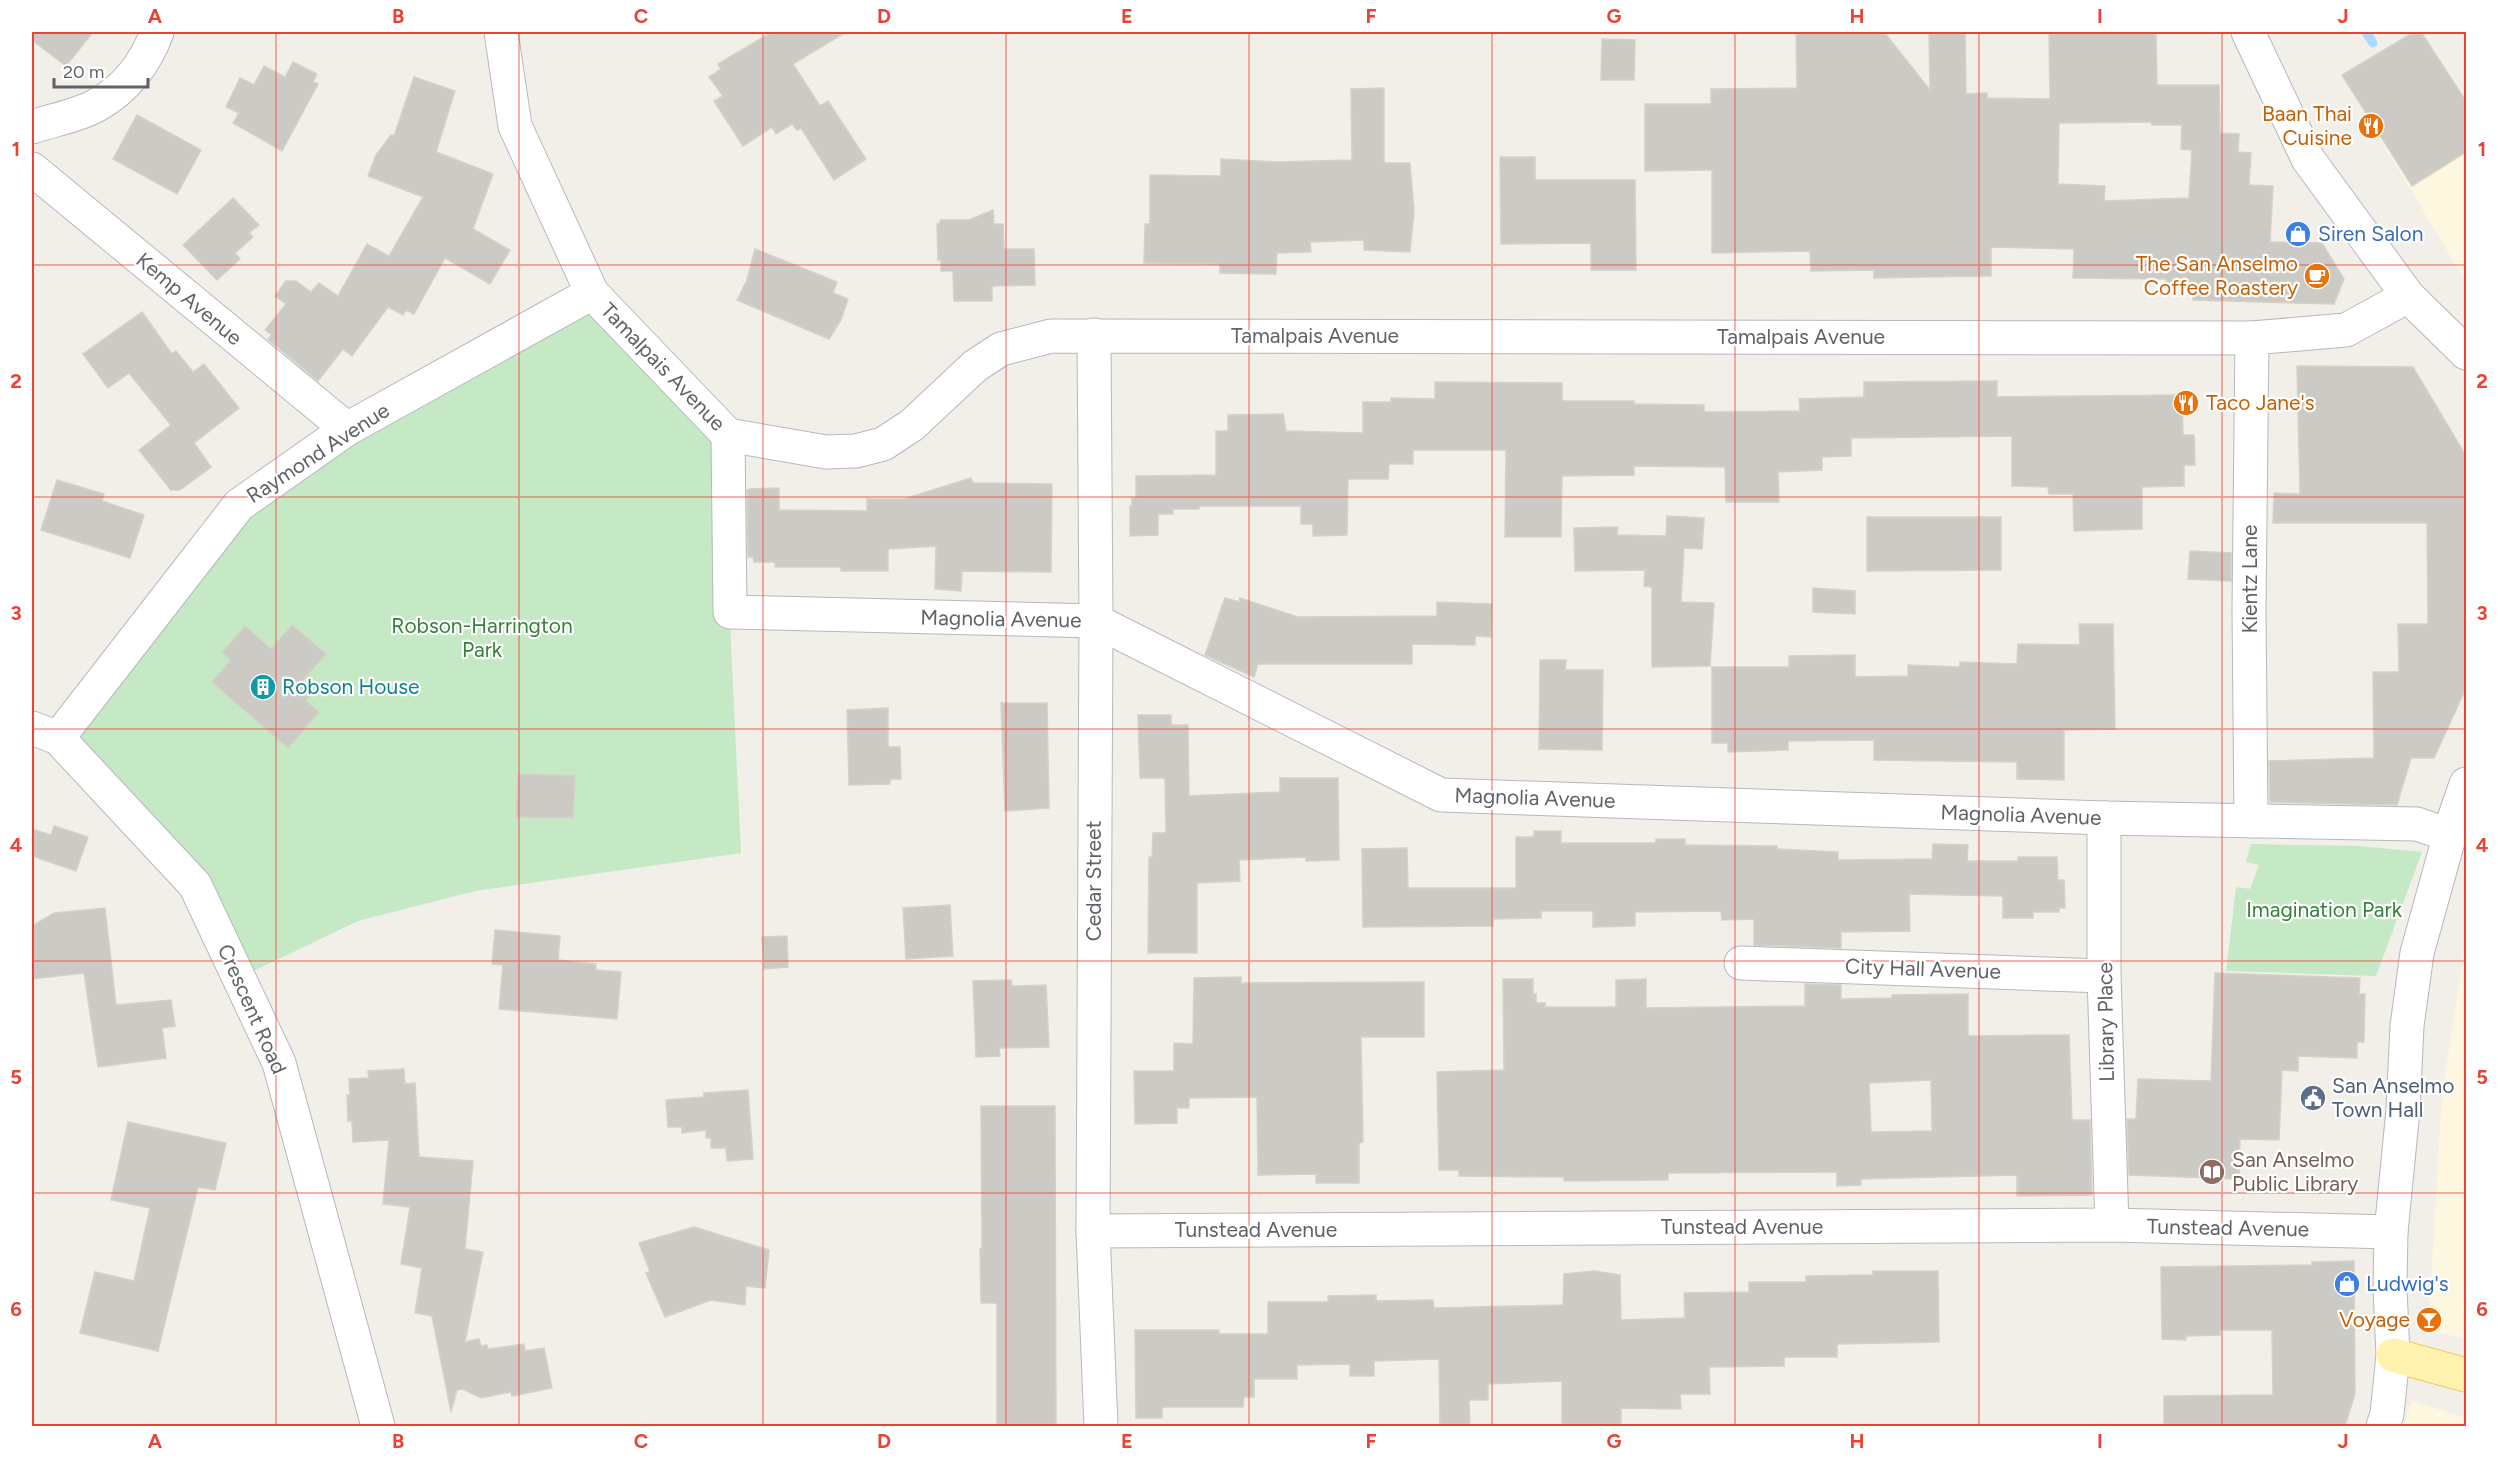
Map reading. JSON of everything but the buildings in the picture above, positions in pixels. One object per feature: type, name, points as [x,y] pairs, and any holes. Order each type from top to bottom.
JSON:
[{"type":"main road","points":[[2393,1355],[2466,1375]]},
{"type":"street","points":[[32,127],[96,106],[116,93],[135,74],[151,48],[157,32]]},
{"type":"street","name":"Tamalpais Avenue","points":[[501,32],[515,126],[592,293],[728,435],[826,452],[856,451],[883,444],[912,425],[975,366],[1001,348],[1051,336],[2252,338],[2346,330],[2408,296]]},
{"type":"street","points":[[2256,36],[2308,159],[2408,296],[2466,353]]},
{"type":"street","name":"Kemp Avenue","points":[[32,169],[347,429]]},
{"type":"street","name":"Raymond Avenue","points":[[45,733],[239,505],[347,429],[592,293]]},
{"type":"street","name":"Cedar Street","points":[[1094,335],[1096,621],[1093,1231],[1101,1426]]},
{"type":"street","name":"Kientz Lane","points":[[2251,821],[2249,609],[2252,338]]},
{"type":"street","name":"Magnolia Avenue","points":[[728,435],[730,612],[1096,621],[1441,795],[2104,818],[2417,824],[2449,835]]},
{"type":"street","name":"Crescent Road","points":[[45,733],[195,885],[279,1063],[378,1426]]},
{"type":"street","points":[[2383,1426],[2393,1355],[2390,1288],[2391,1232],[2403,1110],[2407,1026],[2416,953],[2449,835],[2466,784]]},
{"type":"street","name":"Library Place","points":[[2104,818],[2104,976],[2112,1225]]},
{"type":"street","name":"City Hall Avenue","points":[[1741,963],[2104,976]]},
{"type":"street","name":"Tunstead Avenue","points":[[1093,1231],[2112,1225],[2391,1232]]},
{"type":"shaded area","points":[[2414,32],[2421,32],[2466,97],[2466,282],[2342,75]]},
{"type":"shaded area","points":[[2466,940],[2466,1338],[2428,1331],[2442,1095]]},
{"type":"shaded area","points":[[2412,1401],[2466,1418],[2466,1426],[2404,1426]]},
{"type":"green space","name":"Robson-Harrington Park","points":[[592,293],[728,435],[728,581],[741,853],[475,891],[358,921],[239,978],[195,885],[58,738],[239,505]]},
{"type":"green space","name":"Imagination Park","points":[[2251,844],[2359,846],[2422,852],[2376,976],[2226,971],[2236,887],[2250,889],[2259,865],[2246,862]]},
{"type":"waterway","points":[[2366,32],[2373,43]]},
{"type":"place","name":"Baan Thai Cuisine","points":[[2371,126]]},
{"type":"place","name":"Siren Salon","points":[[2298,234]]},
{"type":"place","name":"The San Anselmo Coffee Roastery","points":[[2317,276]]},
{"type":"place","name":"Taco Jane's","points":[[2186,403]]},
{"type":"place","name":"Robson House","points":[[263,687]]},
{"type":"place","name":"San Anselmo Town Hall","points":[[2313,1098]]},
{"type":"place","name":"San Anselmo Public Library","points":[[2212,1172]]},
{"type":"place","name":"Ludwig's","points":[[2347,1284]]},
{"type":"place","name":"Voyage","points":[[2429,1320]]}]
